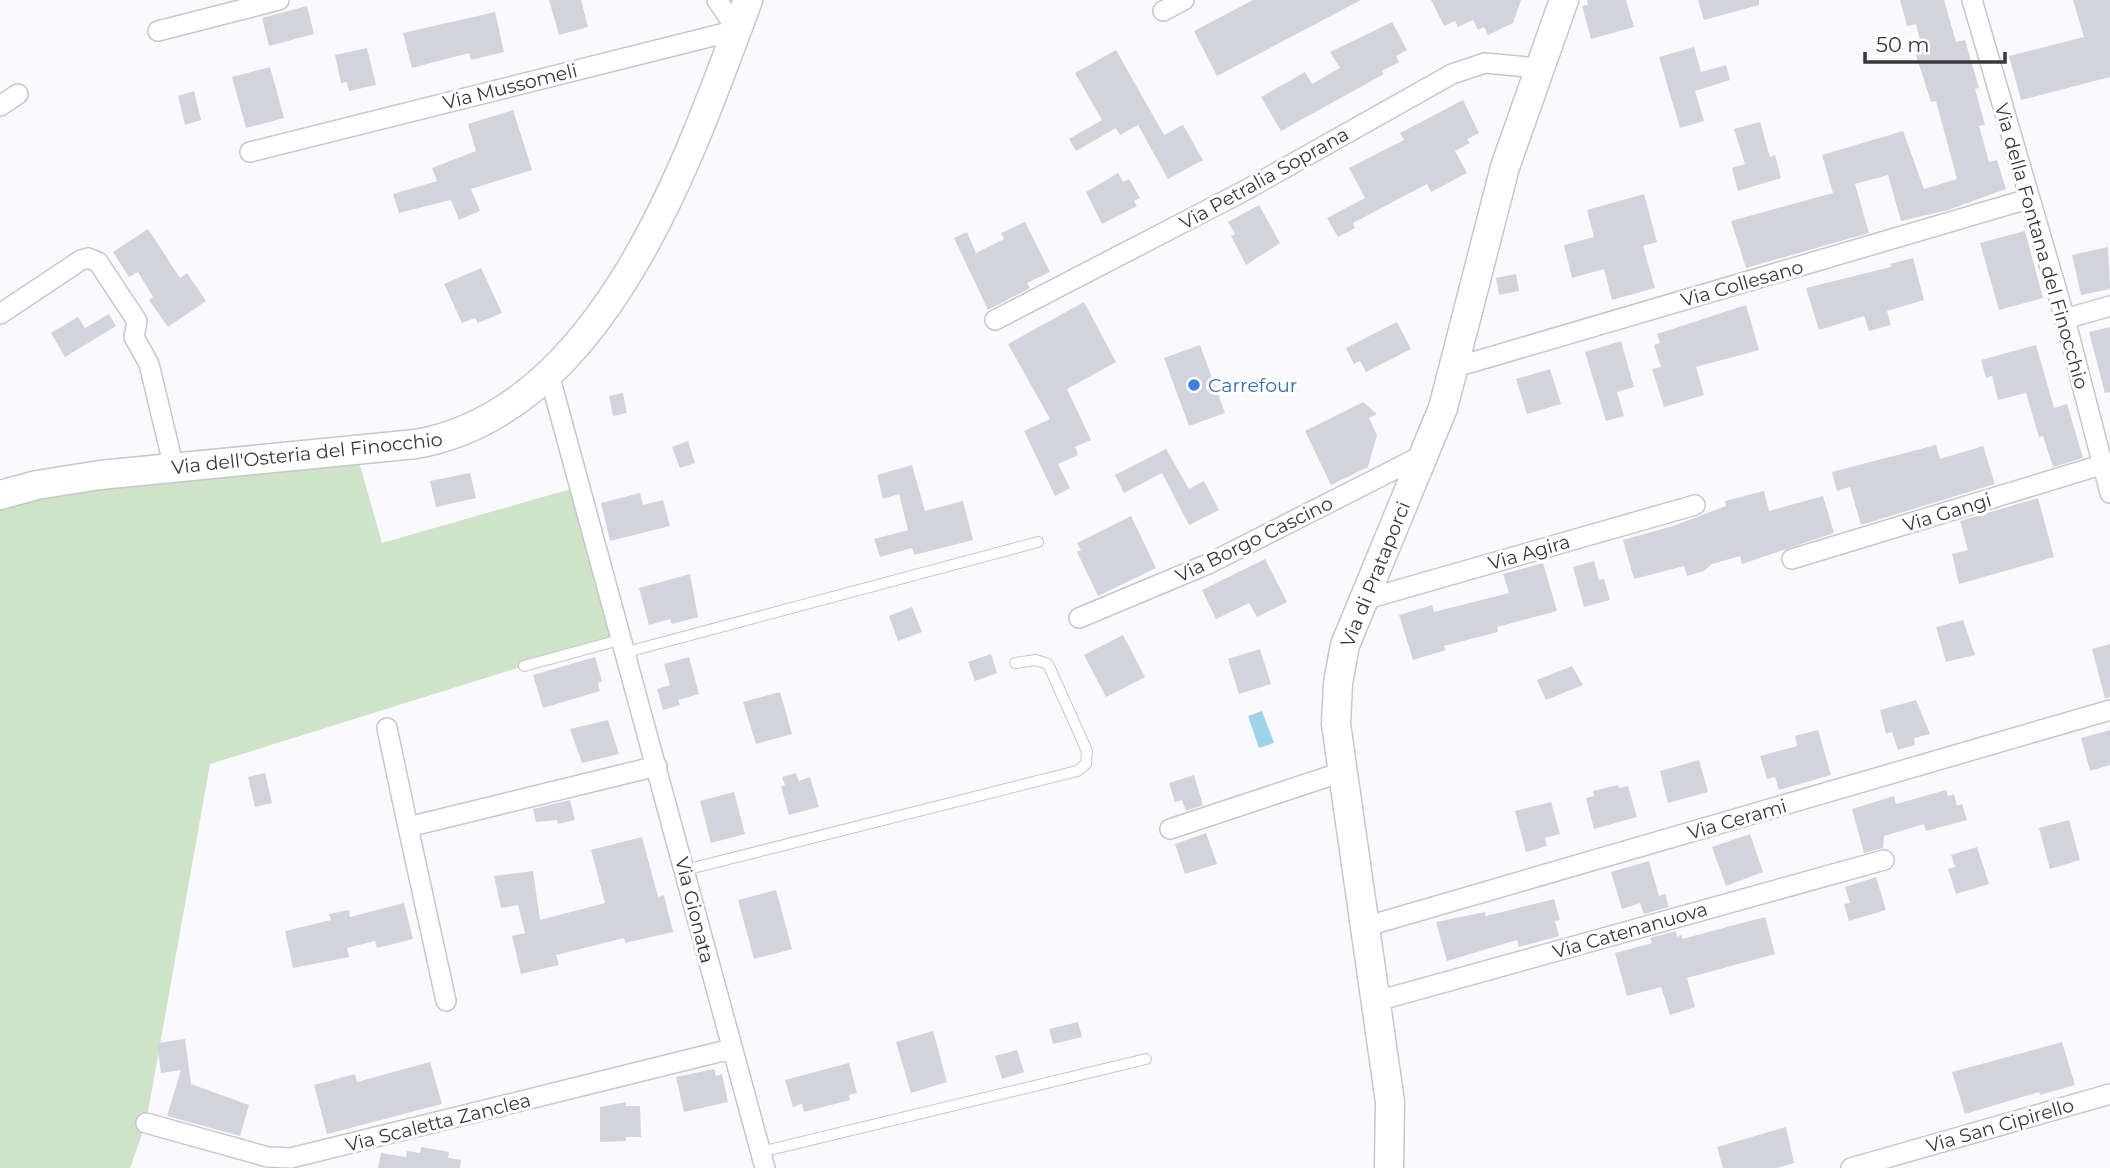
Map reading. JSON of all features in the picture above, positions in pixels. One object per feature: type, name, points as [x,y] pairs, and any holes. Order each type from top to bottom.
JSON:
[{"type":"street","points":[[158,31],[279,0]]},
{"type":"street","points":[[717,0],[737,30]]},
{"type":"street","name":"Via dell'Osteria del Finocchio","points":[[0,495],[68,479],[402,446],[452,437],[490,418],[549,374],[611,298],[640,256],[666,204],[748,0]]},
{"type":"street","points":[[1163,11],[1184,0]]},
{"type":"street","name":"Via di Prataporci","points":[[1389,1168],[1391,1116],[1377,1001],[1336,724],[1338,682],[1345,645],[1426,454],[1456,367],[1505,167],[1564,0]]},
{"type":"street","name":"Via della Fontana del Finocchio","points":[[1972,0],[2028,199],[2103,442],[2101,465],[2110,493]]},
{"type":"street","name":"Via Mussomeli","points":[[250,152],[737,30]]},
{"type":"street","name":"Via Petralia Soprana","points":[[995,320],[1244,191],[1452,74],[1485,63],[1538,68]]},
{"type":"street","points":[[0,106],[18,94]]},
{"type":"street","name":"Via Collesano","points":[[1456,367],[2028,199]]},
{"type":"street","points":[[0,314],[81,260],[88,258],[98,262],[137,321],[134,337],[149,364],[174,468]]},
{"type":"street","points":[[2065,319],[2110,306]]},
{"type":"street","name":"Via Gionata","points":[[549,374],[763,1160]]},
{"type":"street","name":"Via Borgo Cascino","points":[[1079,618],[1208,564],[1426,454]]},
{"type":"street","name":"Via Gangi","points":[[1792,559],[2101,465]]},
{"type":"street","name":"Via Agira","points":[[1363,600],[1695,505]]},
{"type":"street","name":"Via Cerami","points":[[1364,927],[2110,710]]},
{"type":"street","points":[[387,728],[446,1001]]},
{"type":"street","points":[[408,828],[657,766]]},
{"type":"street","points":[[1170,829],[1342,772]]},
{"type":"street","name":"Via Catenanuova","points":[[1377,1001],[1884,860]]},
{"type":"street","name":"Via Scaletta Zanclea","points":[[146,1123],[261,1156],[291,1158],[731,1049]]},
{"type":"street","name":"Via San Cipirello","points":[[1851,1168],[2110,1094]]},
{"type":"lane","points":[[524,666],[625,646],[1038,542]]},
{"type":"lane","points":[[685,870],[1077,771],[1086,764],[1087,751],[1051,669],[1042,661],[1015,663]]},
{"type":"lane","points":[[763,1160],[1146,1059]]},
{"type":"green space","points":[[356,451],[382,543],[581,486],[623,639],[524,666],[210,764],[146,1123],[130,1168],[0,1168],[0,495]]},
{"type":"water","points":[[1262,711],[1274,743],[1259,748],[1248,716]]},
{"type":"building","points":[[549,0],[581,0],[588,27],[559,35]]},
{"type":"building","points":[[1253,0],[1361,0],[1217,76],[1194,31]]},
{"type":"building","points":[[1431,0],[1521,0],[1513,23],[1488,35],[1484,27],[1478,30],[1473,20],[1458,27],[1455,21],[1444,26]]},
{"type":"building","points":[[1587,0],[1626,0],[1634,27],[1591,39],[1582,6],[1588,5]]},
{"type":"building","points":[[1698,0],[1759,0],[1759,5],[1704,20]]},
{"type":"building","points":[[1900,0],[1944,0],[1956,42],[1965,40],[1979,88],[1975,89],[1985,125],[1979,126],[1989,162],[1997,160],[2006,189],[1948,210],[1901,221],[1888,175],[1855,184],[1869,233],[1746,268],[1731,221],[1833,193],[1822,155],[1903,131],[1924,189],[1957,179],[1936,101],[1931,102],[1916,55],[1923,52],[1916,24],[1907,26]]},
{"type":"building","points":[[2073,0],[2110,0],[2110,77],[2021,100],[2009,56],[2084,37]]},
{"type":"building","points":[[307,6],[314,34],[269,46],[262,18]]},
{"type":"building","points":[[495,12],[504,52],[471,60],[469,53],[412,68],[403,33]]},
{"type":"building","points":[[1392,22],[1407,50],[1396,56],[1399,62],[1382,71],[1384,74],[1281,131],[1261,97],[1305,72],[1312,84],[1340,68],[1330,52]]},
{"type":"building","points":[[1694,47],[1701,72],[1726,65],[1730,80],[1695,91],[1704,121],[1680,128],[1659,57]]},
{"type":"building","points":[[367,48],[376,85],[349,91],[347,82],[341,83],[335,55]]},
{"type":"building","points":[[1116,50],[1164,135],[1183,125],[1203,160],[1168,179],[1138,125],[1120,135],[1116,128],[1076,151],[1069,139],[1102,120],[1075,73]]},
{"type":"building","points":[[270,67],[284,118],[246,128],[232,77]]},
{"type":"building","points":[[194,91],[201,120],[185,125],[178,96]]},
{"type":"building","points":[[1463,100],[1479,133],[1467,139],[1470,143],[1455,151],[1467,173],[1431,192],[1427,184],[1353,223],[1355,228],[1338,237],[1327,218],[1365,198],[1349,168],[1404,140],[1400,133]]},
{"type":"building","points":[[513,110],[532,170],[471,189],[480,211],[459,220],[451,200],[399,213],[393,194],[437,181],[432,168],[476,151],[468,124]]},
{"type":"building","points":[[1760,122],[1770,157],[1775,155],[1781,178],[1738,191],[1732,168],[1745,164],[1734,129]]},
{"type":"building","points":[[1118,173],[1123,182],[1129,179],[1140,198],[1134,201],[1137,206],[1102,224],[1086,192]]},
{"type":"building","points":[[1644,194],[1657,242],[1643,246],[1655,288],[1612,300],[1604,269],[1572,278],[1564,245],[1594,237],[1587,210]]},
{"type":"building","points":[[1259,205],[1280,243],[1246,265],[1231,236],[1235,234],[1228,222]]},
{"type":"building","points":[[1025,222],[1050,272],[1027,283],[1030,288],[988,310],[954,238],[967,232],[976,253],[1004,239],[1001,233]]},
{"type":"building","points":[[148,229],[180,278],[187,273],[206,301],[168,327],[149,300],[153,297],[138,272],[129,277],[113,252]]},
{"type":"building","points":[[2025,231],[2043,298],[1999,310],[1980,243]]},
{"type":"building","points":[[2108,247],[2110,289],[2081,295],[2072,255]]},
{"type":"building","points":[[1913,258],[1924,300],[1887,311],[1891,325],[1869,331],[1864,316],[1819,330],[1806,288],[1891,267],[1890,264]]},
{"type":"building","points":[[481,268],[502,313],[478,323],[475,318],[462,323],[444,284]]},
{"type":"building","points":[[1516,274],[1519,291],[1499,295],[1496,278]]},
{"type":"building","points":[[1084,302],[1116,362],[1067,389],[1091,440],[1075,447],[1078,455],[1058,464],[1070,488],[1055,496],[1024,431],[1050,419],[1008,344]]},
{"type":"building","points":[[1746,305],[1759,350],[1696,367],[1704,395],[1664,407],[1652,369],[1661,367],[1654,345],[1660,343],[1657,334]]},
{"type":"building","points":[[109,314],[116,326],[65,357],[51,333],[78,317],[85,328]]},
{"type":"building","points":[[1397,322],[1411,349],[1366,372],[1360,361],[1354,364],[1346,348]]},
{"type":"building","points":[[2110,327],[2110,392],[2105,393],[2089,332]]},
{"type":"building","points":[[1621,341],[1634,387],[1617,392],[1624,416],[1606,421],[1585,352]]},
{"type":"building","name":"Carrefour","points":[[1200,345],[1225,413],[1189,426],[1164,358]]},
{"type":"building","points":[[2036,345],[2054,408],[2067,404],[2083,458],[2053,467],[2043,436],[2039,437],[2026,393],[1998,400],[1992,376],[1986,378],[1981,360]]},
{"type":"building","points":[[1550,369],[1561,404],[1527,414],[1516,379]]},
{"type":"building","points":[[623,393],[627,413],[613,416],[609,396]]},
{"type":"building","points":[[1363,402],[1377,414],[1369,418],[1377,435],[1368,467],[1331,485],[1305,431]]},
{"type":"building","points":[[688,441],[695,463],[680,468],[672,447]]},
{"type":"building","points":[[1936,445],[1940,459],[1983,446],[1995,484],[1861,525],[1850,487],[1837,491],[1832,472]]},
{"type":"building","points":[[1166,449],[1189,489],[1204,481],[1219,510],[1189,525],[1162,473],[1124,493],[1115,475]]},
{"type":"building","points":[[912,465],[925,511],[963,501],[973,540],[914,555],[912,548],[880,557],[874,539],[908,530],[899,494],[883,499],[877,475]]},
{"type":"building","points":[[470,473],[476,498],[436,507],[430,481]]},
{"type":"building","points":[[1764,491],[1769,511],[1823,496],[1834,533],[1742,564],[1740,556],[1712,564],[1704,571],[1687,576],[1684,566],[1634,579],[1623,540],[1673,526],[1726,506],[1725,501]]},
{"type":"building","points":[[640,493],[643,505],[663,500],[670,526],[610,541],[601,503]]},
{"type":"building","points":[[2038,498],[2054,557],[1959,584],[1952,554],[1968,550],[1960,521]]},
{"type":"building","points":[[1131,516],[1156,568],[1098,596],[1077,552],[1081,550],[1077,543]]},
{"type":"building","points":[[1265,559],[1287,602],[1257,617],[1249,603],[1216,619],[1202,590]]},
{"type":"building","points":[[1594,561],[1599,580],[1604,579],[1610,600],[1584,607],[1573,567]]},
{"type":"building","points":[[1543,563],[1557,611],[1497,627],[1498,632],[1444,646],[1446,650],[1413,660],[1399,615],[1432,605],[1434,612],[1509,593],[1503,574]]},
{"type":"building","points":[[690,574],[698,617],[672,624],[670,619],[649,625],[639,588]]},
{"type":"building","points":[[912,607],[922,632],[898,641],[889,616]]},
{"type":"building","points":[[1963,620],[1975,655],[1946,662],[1936,627]]},
{"type":"building","points":[[1123,635],[1145,677],[1106,697],[1084,655]]},
{"type":"building","points":[[2110,644],[2110,697],[2105,698],[2092,649]]},
{"type":"building","points":[[1260,649],[1271,684],[1239,694],[1228,659]]},
{"type":"building","points":[[991,654],[997,673],[975,681],[968,662]]},
{"type":"building","points":[[595,657],[602,681],[598,683],[600,691],[543,708],[533,675]]},
{"type":"building","points":[[689,657],[699,694],[678,700],[680,705],[663,710],[657,689],[670,685],[664,664]]},
{"type":"building","points":[[1572,666],[1583,685],[1546,700],[1537,680]]},
{"type":"building","points":[[780,692],[792,734],[756,744],[743,702]]},
{"type":"building","points":[[1916,700],[1930,734],[1914,738],[1915,745],[1898,750],[1892,732],[1886,734],[1880,710]]},
{"type":"building","points":[[608,720],[619,754],[582,763],[570,729]]},
{"type":"building","points":[[1818,730],[1831,775],[1779,790],[1775,777],[1767,779],[1760,756],[1797,746],[1795,736]]},
{"type":"building","points":[[2110,730],[2110,765],[2090,771],[2081,738]]},
{"type":"building","points":[[1699,760],[1708,792],[1668,803],[1660,771]]},
{"type":"building","points":[[265,773],[272,803],[255,807],[248,777]]},
{"type":"building","points":[[796,773],[799,781],[810,777],[819,807],[789,815],[781,787],[785,785],[782,777]]},
{"type":"building","points":[[1194,775],[1203,805],[1186,811],[1182,800],[1175,802],[1169,783]]},
{"type":"building","points":[[1618,785],[1619,788],[1628,786],[1637,817],[1594,829],[1586,798],[1594,796],[1593,791]]},
{"type":"building","points":[[1946,790],[1948,796],[1954,794],[1957,806],[1962,804],[1967,820],[1926,831],[1924,824],[1884,836],[1883,848],[1864,853],[1852,809],[1894,796],[1896,804]]},
{"type":"building","points":[[734,792],[745,834],[711,843],[700,801]]},
{"type":"building","points":[[570,800],[575,820],[558,824],[557,820],[536,822],[533,809]]},
{"type":"building","points":[[1551,802],[1560,834],[1545,838],[1547,846],[1526,852],[1515,811]]},
{"type":"building","points":[[2069,820],[2080,860],[2050,869],[2039,828]]},
{"type":"building","points":[[1206,833],[1217,864],[1185,874],[1175,844]]},
{"type":"building","points":[[1750,834],[1763,872],[1726,886],[1712,847]]},
{"type":"building","points":[[642,837],[658,897],[664,895],[673,932],[625,943],[624,938],[556,955],[559,965],[521,974],[512,936],[525,933],[518,905],[501,908],[494,876],[533,871],[540,920],[605,903],[591,850]]},
{"type":"building","points":[[1977,847],[1989,884],[1956,894],[1948,869],[1955,867],[1951,855]]},
{"type":"building","points":[[1649,861],[1659,896],[1665,894],[1669,907],[1644,914],[1640,903],[1622,909],[1611,872]]},
{"type":"building","points":[[1876,877],[1886,910],[1849,921],[1844,904],[1850,903],[1845,887]]},
{"type":"building","points":[[776,890],[792,949],[754,959],[738,900]]},
{"type":"building","points":[[1554,899],[1560,920],[1555,921],[1559,936],[1519,947],[1517,940],[1447,961],[1436,922],[1485,912],[1486,916]]},
{"type":"building","points":[[404,903],[413,939],[377,948],[375,941],[347,948],[349,957],[293,968],[285,931],[331,920],[329,914],[349,910],[350,917]]},
{"type":"building","points":[[1765,917],[1775,954],[1687,978],[1695,1007],[1670,1015],[1661,987],[1627,996],[1615,953],[1652,943],[1650,938],[1676,931],[1677,937],[1682,935],[1682,939]]},
{"type":"building","points":[[1078,1022],[1082,1037],[1053,1044],[1049,1029]]},
{"type":"building","points":[[933,1031],[947,1082],[911,1093],[896,1042]]},
{"type":"building","points":[[185,1039],[191,1084],[249,1105],[240,1136],[167,1116],[181,1070],[161,1073],[157,1043]]},
{"type":"building","points":[[2062,1042],[2075,1085],[2040,1095],[2039,1092],[1965,1114],[1952,1072]]},
{"type":"building","points":[[1017,1050],[1024,1072],[1002,1079],[995,1056]]},
{"type":"building","points":[[430,1062],[442,1104],[327,1134],[314,1085],[355,1074],[357,1082]]},
{"type":"building","points":[[849,1063],[857,1093],[849,1095],[850,1100],[804,1112],[802,1104],[793,1107],[785,1080]]},
{"type":"building","points":[[714,1069],[716,1076],[722,1074],[728,1102],[684,1112],[676,1077]]},
{"type":"building","points":[[626,1102],[626,1106],[640,1106],[641,1137],[626,1137],[626,1141],[600,1142],[600,1107]]},
{"type":"building","points":[[1786,1127],[1794,1163],[1777,1168],[1723,1168],[1717,1147]]},
{"type":"building","points":[[421,1147],[449,1152],[448,1158],[461,1160],[460,1168],[378,1168],[381,1153],[406,1157],[407,1151],[420,1153]]},
{"type":"place","name":"Carrefour","points":[[1194,385]]}]
